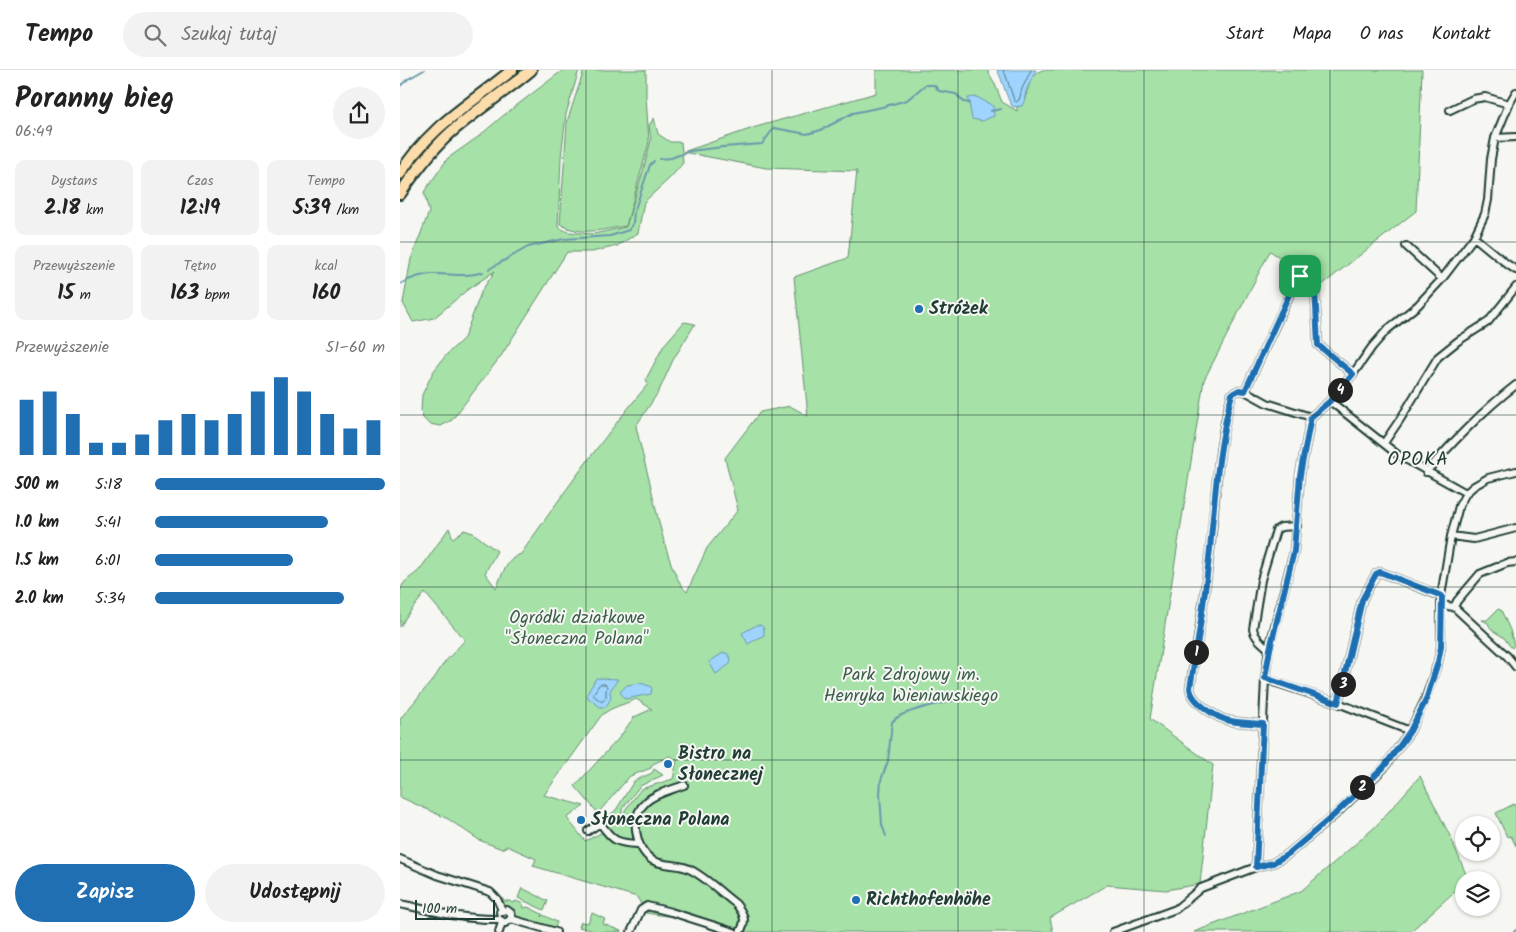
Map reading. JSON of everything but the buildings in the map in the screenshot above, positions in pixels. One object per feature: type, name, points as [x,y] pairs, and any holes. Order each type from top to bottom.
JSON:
[{"type":"main road","points":[[400,174],[414,153],[435,130],[512,70]]},
{"type":"main road","points":[[400,194],[429,156],[456,128],[530,70]]},
{"type":"street","points":[[1256,867],[1265,678],[1270,649],[1294,551],[1300,475],[1311,417],[1330,401],[1387,330],[1418,305],[1442,279],[1474,237],[1485,214],[1488,200],[1491,159],[1495,138],[1516,92]]},
{"type":"street","points":[[1450,110],[1473,99],[1485,97],[1509,104]]},
{"type":"street","points":[[1495,138],[1516,137]]},
{"type":"street","points":[[1474,237],[1516,270]]},
{"type":"street","points":[[1406,246],[1442,279]]},
{"type":"street","points":[[1245,391],[1294,284],[1300,276],[1315,288],[1318,345],[1353,374]]},
{"type":"street","points":[[1384,443],[1438,357],[1458,341],[1488,322],[1516,287]]},
{"type":"street","points":[[1426,472],[1477,418],[1516,385]]},
{"type":"street","points":[[1263,724],[1229,721],[1212,713],[1194,699],[1190,688],[1207,582],[1222,433],[1232,394],[1239,390],[1245,391],[1267,403],[1311,417]]},
{"type":"street","points":[[1330,401],[1398,455],[1466,493]]},
{"type":"street","points":[[1113,932],[1176,909],[1201,888],[1256,867],[1273,863],[1288,854],[1336,814],[1383,768],[1410,731],[1426,700],[1438,662],[1441,647],[1442,596],[1451,536],[1459,506],[1466,493],[1488,478],[1516,471]]},
{"type":"street","points":[[1270,649],[1260,642],[1253,629],[1261,580],[1276,530],[1280,527],[1297,526]]},
{"type":"street","points":[[1451,536],[1474,539],[1516,528]]},
{"type":"street","points":[[1454,607],[1480,574],[1507,563],[1516,562]]},
{"type":"street","points":[[1338,703],[1362,600],[1376,574],[1380,572],[1442,596]]},
{"type":"street","points":[[1441,605],[1454,607],[1507,656],[1516,667]]},
{"type":"street","points":[[1265,678],[1338,703],[1410,731]]},
{"type":"street","points":[[684,785],[646,802],[640,810],[637,821],[636,835],[638,844],[652,860],[662,864],[688,868],[736,904],[744,919],[744,925],[740,932]]},
{"type":"street","points":[[588,831],[600,823],[611,837],[622,843],[638,844]]},
{"type":"street","points":[[400,859],[437,875],[490,892],[497,899],[502,910]]},
{"type":"street","points":[[400,904],[484,920],[508,922],[511,919],[556,932]]},
{"type":"street","points":[[631,932],[641,910],[647,906],[734,932]]},
{"type":"street","points":[[502,910],[510,911],[511,919]]},
{"type":"street","points":[[499,932],[500,921],[498,914],[502,910]]},
{"type":"green space","points":[[517,70],[525,70],[477,107],[400,187],[400,180],[410,164],[435,135]]},
{"type":"green space","points":[[563,70],[579,70],[566,114],[561,158],[558,227],[568,232],[593,234],[626,227],[651,140],[649,125],[654,118],[658,134],[670,142],[681,142],[683,163],[644,202],[638,233],[617,246],[592,252],[567,252],[501,356],[452,420],[441,426],[429,424],[423,418],[421,411],[422,395],[433,372],[447,354],[464,338],[482,290],[495,271],[467,290],[434,318],[413,322],[403,303],[411,259],[429,212],[424,192],[448,158],[478,137]]},
{"type":"green space","points":[[584,70],[646,70],[649,142],[626,226],[584,231],[568,228],[560,224],[567,122]]},
{"type":"green space","name":"Park Zdrojowy im. Henryka Wieniawskiego","points":[[876,70],[987,70],[1002,102],[1017,111],[1017,107],[1021,105],[1025,98],[1032,78],[1036,73],[1043,70],[1422,70],[1416,211],[1322,285],[1270,251],[1204,380],[1150,719],[1213,765],[1200,884],[1166,890],[1107,885],[1050,918],[1053,932],[720,932],[679,918],[646,913],[637,897],[533,866],[536,859],[507,846],[502,849],[479,840],[448,819],[400,797],[400,719],[435,677],[444,663],[465,640],[425,593],[400,627],[400,592],[403,584],[421,568],[449,528],[453,538],[464,530],[473,533],[497,551],[485,573],[496,588],[509,563],[521,554],[582,468],[648,384],[646,379],[664,345],[684,322],[695,324],[673,360],[659,391],[636,426],[664,541],[674,572],[680,584],[687,592],[707,548],[738,510],[725,458],[760,412],[790,406],[808,416],[794,277],[848,258],[857,171],[766,168],[683,152],[756,127],[876,93]],"holes":[[[636,699],[652,709],[634,717],[619,738],[575,786],[598,813],[630,776],[651,768],[653,764],[670,756],[677,760],[673,779],[641,789],[625,810],[624,818],[622,819],[622,809],[640,786],[663,775],[654,769],[652,773],[634,781],[616,810],[602,821],[607,830],[585,841],[567,818],[584,806],[544,795],[601,716],[613,708]]]},
{"type":"green space","points":[[1498,609],[1501,610],[1510,630],[1514,645],[1512,648],[1504,638],[1491,629],[1488,623],[1482,620],[1487,620]]},
{"type":"green space","points":[[1420,776],[1455,848],[1455,861],[1461,861],[1465,871],[1455,871],[1455,891],[1410,932],[1194,932],[1301,891],[1375,827]]},
{"type":"green space","points":[[1514,804],[1516,809],[1516,846],[1511,836],[1507,837],[1500,822],[1500,816],[1497,816],[1496,813]]},
{"type":"green space","points":[[522,888],[548,901],[544,910],[518,898]]},
{"type":"green space","points":[[500,897],[505,901],[512,903],[516,901],[523,904],[524,908],[528,907],[542,914],[541,917],[543,915],[557,922],[554,929],[522,919],[517,916],[515,910],[500,902]]},
{"type":"green space","points":[[592,913],[605,919],[603,924],[621,932],[597,932],[579,927],[581,922],[588,923]]},
{"type":"water","points":[[997,70],[1036,70],[1026,91],[1022,106],[1013,107]]},
{"type":"water","points":[[977,97],[993,106],[994,116],[982,121],[972,119],[968,98]]},
{"type":"water","points":[[757,625],[761,625],[764,629],[764,635],[748,644],[742,633]]},
{"type":"water","points":[[723,653],[727,653],[731,659],[730,664],[716,674],[709,662]]},
{"type":"water","points":[[596,678],[618,679],[610,691],[611,698],[606,707],[600,707],[588,698],[587,694]]},
{"type":"water","points":[[640,683],[652,688],[651,694],[625,699],[620,692],[627,685]]},
{"type":"waterway","points":[[400,86],[424,70]]},
{"type":"waterway","points":[[660,159],[671,158],[690,151],[762,144],[774,128],[807,134],[821,130],[853,113],[907,100],[925,85],[934,85],[939,91],[956,94],[964,102],[970,103]]},
{"type":"waterway","points":[[991,111],[1001,109]]},
{"type":"waterway","points":[[489,269],[528,247],[564,239],[610,236],[629,230],[633,223],[634,212],[650,165],[654,161]]},
{"type":"waterway","points":[[400,284],[407,280],[427,275],[464,275],[483,272]]},
{"type":"waterway","points":[[886,836],[882,825],[880,794],[881,780],[888,761],[892,722],[904,714],[925,707],[979,696]]},
{"type":"place","name":"Stróżek","points":[[919,309]]},
{"type":"place","name":"Bistro na Słonecznej","points":[[668,764]]},
{"type":"place","name":"Słoneczna Polana","points":[[581,820]]},
{"type":"place","name":"Richthofenhöhe","points":[[856,900]]},
{"type":"district","name":"OPOKA","points":[[1418,460]]},
{"type":"route","points":[[1300,276],[1315,288],[1318,345],[1353,374],[1330,401],[1311,417],[1300,475],[1294,551],[1270,649],[1265,678],[1338,703],[1362,600],[1372,580],[1380,572],[1442,596],[1441,647],[1426,700],[1410,731],[1383,768],[1336,814],[1288,854],[1273,863],[1256,867],[1263,724],[1229,721],[1212,713],[1194,699],[1190,688],[1207,582],[1222,433],[1230,400],[1232,394],[1239,390],[1245,391],[1294,284],[1300,276]]},
{"type":"park label","name":"Ogródki działkowe \"Słoneczna Polana\"","points":[[577,628]]}]
